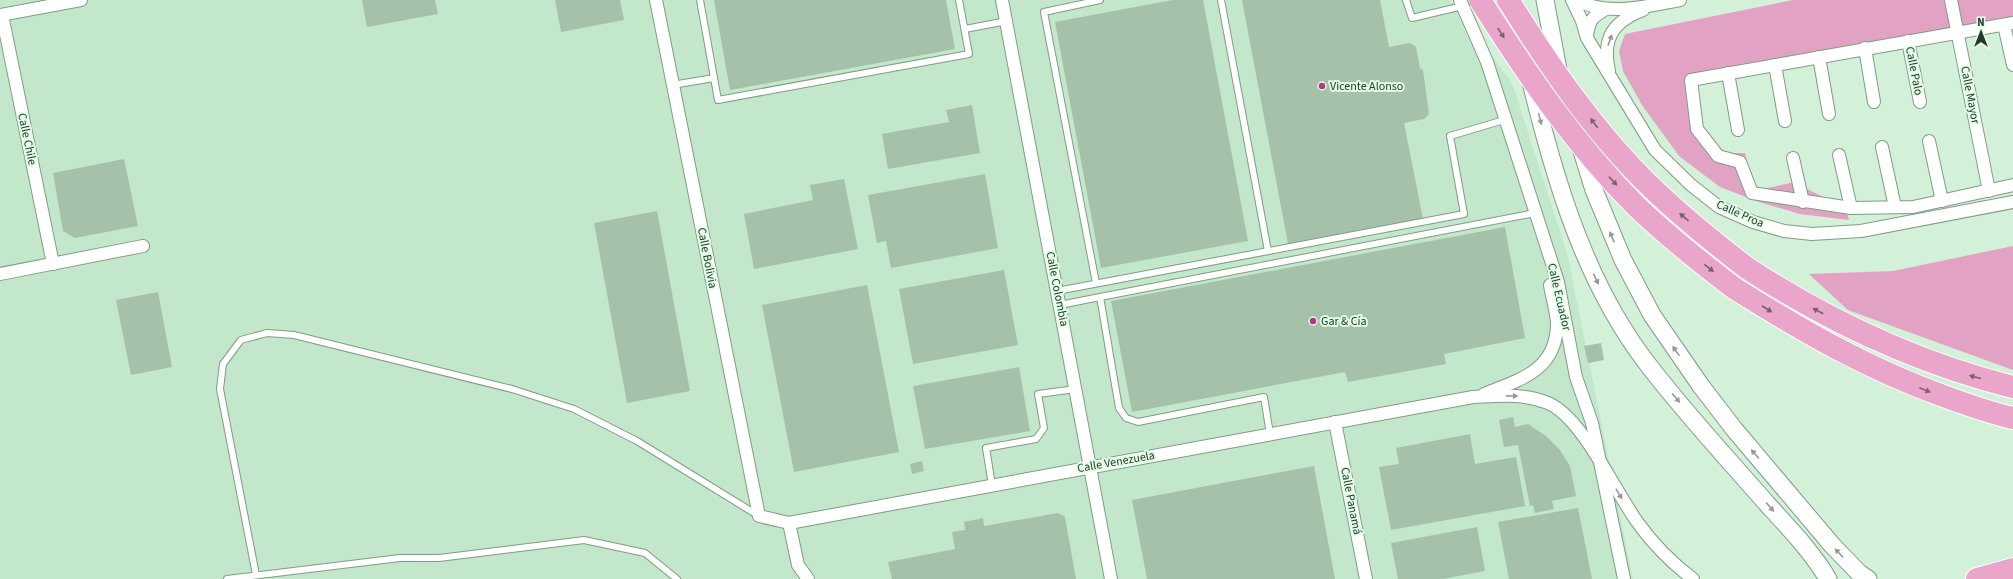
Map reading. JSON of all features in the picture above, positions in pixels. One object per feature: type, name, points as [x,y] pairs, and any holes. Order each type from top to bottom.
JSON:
[{"type":"highway","points":[[1509,0],[1572,95],[1622,156],[1649,185],[1678,212],[1708,238],[1747,268],[1806,305],[1874,339],[1953,370],[2013,387]]},
{"type":"highway","points":[[1468,2],[1522,65],[1586,151],[1636,205],[1665,232],[1734,288],[1792,325],[1865,364],[1938,394],[2013,418]]},
{"type":"highway","points":[[1977,579],[2013,569]]},
{"type":"main road","points":[[1509,0],[1557,181],[1574,231],[1604,295],[1628,337],[1646,363],[1791,531],[1828,579]]},
{"type":"main road","points":[[1545,0],[1560,80],[1594,190],[1623,260],[1652,315],[1701,386],[1734,429],[1832,545],[1858,573],[1868,579]]},
{"type":"street","name":"Calle Chile","points":[[53,264],[5,57],[1,15],[81,0]]},
{"type":"street","name":"Calle Bolivia","points":[[656,0],[759,516]]},
{"type":"street","name":"Calle Colombia","points":[[1002,0],[1111,579]]},
{"type":"street","name":"Calle Proa","points":[[1572,0],[1582,21],[1587,38],[1655,150],[1691,185],[1720,207],[1761,224],[1784,231],[1812,234],[1861,231],[2013,202]]},
{"type":"street","points":[[1577,0],[1590,7],[1606,9],[1680,0]]},
{"type":"street","name":"Calle Mayor","points":[[1951,0],[1989,191]]},
{"type":"street","name":"Calle Ecuador","points":[[1468,2],[1504,120],[1558,282],[1576,377],[1592,422],[1624,579]]},
{"type":"street","points":[[1610,78],[1606,60],[1607,46],[1614,28],[1626,16],[1657,4]]},
{"type":"street","points":[[1587,38],[1589,23],[1596,15],[1606,9]]},
{"type":"street","points":[[2013,65],[2009,24],[1865,48],[1691,80],[1697,129],[1718,156],[1740,162],[1752,193],[1803,202],[1851,208],[1913,207],[2013,185]]},
{"type":"street","name":"Calle Palo","points":[[1908,41],[1920,102]]},
{"type":"street","points":[[1865,48],[1874,102]]},
{"type":"street","points":[[1819,57],[1829,114]]},
{"type":"street","points":[[1775,65],[1785,121]]},
{"type":"street","points":[[1728,73],[1738,130]]},
{"type":"street","points":[[1929,141],[1942,201]]},
{"type":"street","points":[[1882,147],[1895,207]]},
{"type":"street","points":[[1839,155],[1851,208]]},
{"type":"street","points":[[1793,158],[1803,202]]},
{"type":"street","points":[[1473,397],[1525,378],[1540,368],[1552,349],[1557,325],[1536,218]]},
{"type":"street","points":[[0,274],[144,246]]},
{"type":"street","points":[[1473,397],[1532,397],[1550,404],[1562,412],[1578,430],[1638,523],[1675,565],[1693,579]]},
{"type":"street","name":"Calle Venezuela","points":[[759,516],[789,523],[1090,466],[1473,397]]},
{"type":"street","name":"Calle Panamá","points":[[1335,422],[1366,579]]},
{"type":"street","points":[[789,523],[798,565],[808,579]]},
{"type":"lane","points":[[700,0],[718,100],[969,54],[959,0]]},
{"type":"lane","points":[[1096,283],[1044,12],[1100,0]]},
{"type":"lane","points":[[1221,0],[1268,251]]},
{"type":"lane","points":[[1406,0],[1412,18],[1468,2]]},
{"type":"lane","points":[[965,29],[1006,21]]},
{"type":"lane","points":[[672,86],[714,78]]},
{"type":"lane","points":[[1057,291],[1464,214],[1450,136],[1504,120]]},
{"type":"lane","points":[[1060,305],[1536,218]]},
{"type":"lane","points":[[1100,297],[1119,408],[1126,418],[1138,422],[1264,397],[1270,434]]},
{"type":"lane","points":[[256,575],[220,389],[223,364],[240,340],[267,333],[294,335],[512,389],[574,409],[637,441],[759,516]]},
{"type":"lane","points":[[992,485],[986,448],[1036,439],[1044,428],[1038,394],[1076,389]]},
{"type":"lane","points":[[226,579],[400,558],[439,558],[584,540],[645,553],[677,579]]},
{"type":"shaded area","points":[[0,0],[1450,0],[1512,83],[1567,253],[1633,579],[0,579]]},
{"type":"shaded area","points":[[1793,0],[2013,0],[2013,18],[1686,75],[1692,112],[1725,153],[1745,153],[1755,191],[1794,182],[1846,209],[1849,220],[1800,214],[1759,202],[1720,187],[1679,156],[1642,105],[1623,71],[1619,51],[1625,34]]},
{"type":"shaded area","points":[[2013,246],[2013,370],[1848,310],[1809,274],[1893,271]]},
{"type":"building","points":[[362,0],[435,0],[438,14],[367,27]]},
{"type":"building","points":[[555,0],[620,0],[624,20],[561,32]]},
{"type":"building","points":[[714,0],[946,0],[955,49],[730,90]]},
{"type":"building","points":[[1173,0],[1203,0],[1248,241],[1101,268],[1055,22]]},
{"type":"building","name":"Vicente Alonso","points":[[1242,0],[1380,0],[1389,47],[1410,43],[1416,47],[1420,68],[1423,70],[1429,114],[1424,119],[1404,123],[1423,219],[1288,244]]},
{"type":"building","points":[[972,105],[980,153],[888,169],[882,134],[949,122],[946,110]]},
{"type":"building","points":[[124,159],[138,226],[75,238],[63,231],[53,173]]},
{"type":"building","points":[[985,174],[998,248],[891,268],[886,241],[877,243],[868,195]]},
{"type":"building","points":[[844,179],[858,249],[754,269],[744,214],[813,200],[810,185]]},
{"type":"building","points":[[657,211],[690,391],[627,403],[594,223]]},
{"type":"building","name":"Gar & Cía","points":[[1505,227],[1525,338],[1444,354],[1446,364],[1348,382],[1345,372],[1132,412],[1111,301]]},
{"type":"building","points":[[1004,270],[1018,345],[913,364],[899,289]]},
{"type":"building","points":[[867,285],[899,452],[794,472],[762,305]]},
{"type":"building","points":[[158,292],[172,367],[131,375],[116,300]]},
{"type":"building","points":[[1601,343],[1604,360],[1588,363],[1584,346]]},
{"type":"building","points":[[1019,367],[1030,431],[925,449],[913,386]]},
{"type":"building","points":[[1513,417],[1515,427],[1528,424],[1546,436],[1560,450],[1570,466],[1576,496],[1552,501],[1554,509],[1535,513],[1533,505],[1530,506],[1518,445],[1504,447],[1499,420]]},
{"type":"building","points":[[1470,434],[1475,464],[1516,457],[1525,506],[1391,530],[1379,467],[1399,464],[1396,448]]},
{"type":"building","points":[[922,461],[924,471],[912,474],[910,464]]},
{"type":"building","points":[[1314,466],[1335,579],[1147,579],[1132,500]]},
{"type":"building","points":[[1578,508],[1592,579],[1509,579],[1498,522]]},
{"type":"building","points":[[1058,513],[1065,517],[1076,579],[892,579],[888,562],[955,549],[952,532],[965,530],[964,522],[983,518],[984,526]]},
{"type":"building","points":[[1477,527],[1485,571],[1443,579],[1398,579],[1391,543]]},
{"type":"place","name":"Vicente Alonso","points":[[1322,86]]},
{"type":"place","name":"Gar & Cía","points":[[1313,321]]}]
